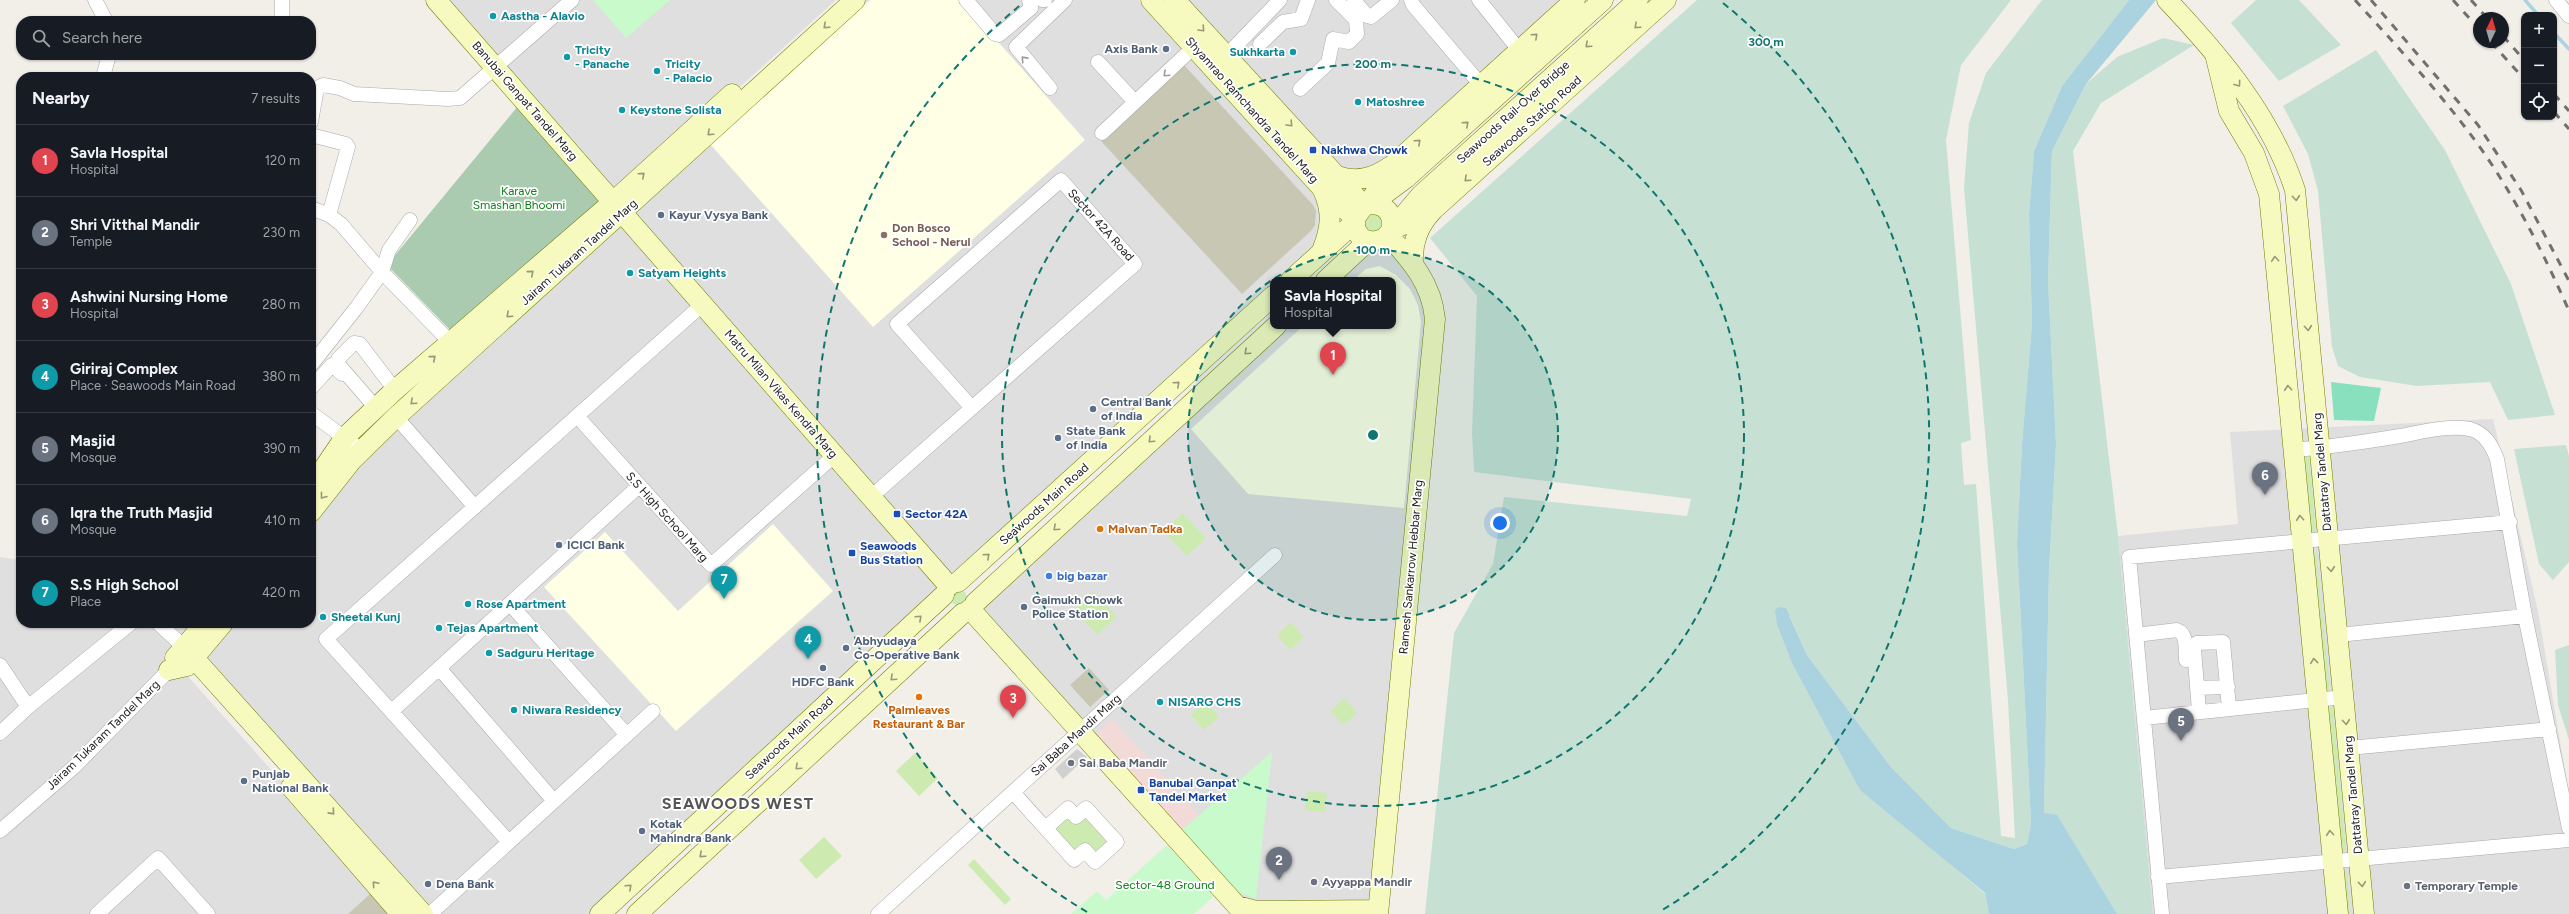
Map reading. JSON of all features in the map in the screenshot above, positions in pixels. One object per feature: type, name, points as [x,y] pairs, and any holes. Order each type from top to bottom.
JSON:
[{"type":"main road","name":"Banubai Ganpat Tandel Marg","points":[[436,0],[617,208]]},
{"type":"main road","name":"Jairam Tukaram Tandel Marg","points":[[617,208],[836,0]]},
{"type":"main road","name":"Jairam Tukaram Tandel Marg","points":[[316,506],[361,450],[396,417],[457,350],[855,0]]},
{"type":"main road","name":"Shyamrao Ramchandra Tandel Marg","points":[[1151,0],[1194,47],[1330,182],[1362,211]]},
{"type":"main road","name":"Shyamrao Ramchandra Tandel Marg","points":[[1175,0],[1226,56],[1330,182]]},
{"type":"main road","name":"Seawoods Rail-Over Bridge","points":[[1362,211],[1406,178],[1603,0]]},
{"type":"main road","name":"Seawoods Rail-Over Bridge","points":[[1390,231],[1421,195],[1638,0]]},
{"type":"main road","name":"Seawoods Station Road","points":[[1390,231],[1434,209],[1666,0]]},
{"type":"main road","name":"Dattatray Tandel Marg","points":[[2167,0],[2215,52],[2274,138],[2285,160],[2295,190],[2364,914]]},
{"type":"main road","points":[[1321,253],[1329,233],[1331,215],[1330,182],[1363,179],[1380,174],[1481,85],[1571,1]]},
{"type":"main road","name":"Dattatray Tandel Marg","points":[[2215,52],[2229,111],[2254,153],[2269,194],[2338,914]]},
{"type":"main road","points":[[1294,277],[1321,253],[1362,211],[1393,164]]},
{"type":"main road","points":[[1377,204],[1387,210],[1392,220],[1390,231],[1379,241],[1368,241],[1358,234],[1362,211],[1377,204]]},
{"type":"main road","name":"Matru Milan Vikas Kendra Marg","points":[[617,208],[703,304],[950,588]]},
{"type":"main road","points":[[1414,264],[1415,238],[1424,221],[1434,209]]},
{"type":"main road","name":"Ramesh Sankarrow Hebbar Marg","points":[[1378,912],[1435,319],[1431,297],[1423,279],[1390,231]]},
{"type":"main road","points":[[1329,277],[1368,241]]},
{"type":"main road","name":"Seawoods Main Road","points":[[600,914],[950,588],[1270,299]]},
{"type":"main road","name":"Seawoods Main Road","points":[[637,914],[1273,329]]},
{"type":"main road","name":"Jairam Tukaram Tandel Marg","points":[[316,480],[345,437],[394,390],[457,350]]},
{"type":"main road","points":[[971,587],[975,596],[969,608],[955,613],[948,609],[944,603],[950,588],[971,587]]},
{"type":"main road","points":[[969,608],[1237,906],[1256,911],[1378,912]]},
{"type":"main road","name":"Jairam Tukaram Tandel Marg","points":[[182,659],[202,628]]},
{"type":"main road","name":"Jairam Tukaram Tandel Marg","points":[[182,659],[217,628]]},
{"type":"main road","points":[[182,659],[400,914]]},
{"type":"main road","points":[[182,659],[423,914]]},
{"type":"street","points":[[95,0],[103,16]]},
{"type":"street","points":[[282,0],[282,16]]},
{"type":"street","points":[[316,94],[317,88],[323,85],[340,88],[354,94],[454,99],[465,96],[495,67],[572,0]]},
{"type":"street","points":[[966,0],[995,34],[999,35],[1031,8],[1029,0]]},
{"type":"street","points":[[1050,88],[1016,47],[1064,0]]},
{"type":"street","points":[[1226,56],[1280,0]]},
{"type":"street","points":[[1260,44],[1283,22],[1301,19],[1308,0]]},
{"type":"street","points":[[1300,89],[1328,63],[1333,39],[1349,42],[1357,34],[1356,20],[1336,0]]},
{"type":"street","points":[[1354,0],[1367,16],[1371,17],[1392,0]]},
{"type":"street","points":[[1411,0],[1413,5],[1481,85]]},
{"type":"street","points":[[1479,0],[1519,50]]},
{"type":"street","points":[[2556,0],[2569,14]]},
{"type":"street","points":[[1102,133],[1194,47]]},
{"type":"street","points":[[104,72],[108,60]]},
{"type":"street","points":[[1098,62],[1135,102]]},
{"type":"street","points":[[316,137],[348,147],[330,215]]},
{"type":"street","name":"Sector 42A Road","points":[[871,497],[1136,264],[1061,180],[897,324],[972,408]]},
{"type":"street","points":[[316,210],[330,215],[341,224],[382,272],[457,350]]},
{"type":"street","points":[[316,358],[382,272],[389,250],[410,220]]},
{"type":"street","points":[[509,842],[326,639],[703,304]]},
{"type":"street","points":[[375,409],[338,364],[338,359],[354,343],[360,344],[394,390]]},
{"type":"street","points":[[316,383],[334,365],[375,409]]},
{"type":"street","points":[[316,416],[361,450]]},
{"type":"street","name":"S.S High School Marg","points":[[577,416],[711,566],[835,455]]},
{"type":"street","points":[[396,417],[475,506]]},
{"type":"street","points":[[2294,450],[2320,448],[2449,428],[2471,429],[2483,436],[2490,444],[2497,459],[2510,522],[2525,616],[2569,828]]},
{"type":"street","points":[[392,711],[639,486]]},
{"type":"street","points":[[2162,914],[2129,557],[2510,522]]},
{"type":"street","name":"Sai Baba Mandir Marg","points":[[878,914],[1275,556]]},
{"type":"street","points":[[510,604],[627,735]]},
{"type":"street","points":[[2338,635],[2525,616]]},
{"type":"street","points":[[0,733],[28,707],[125,628]]},
{"type":"street","points":[[161,628],[182,659]]},
{"type":"street","points":[[2136,635],[2177,630],[2182,632],[2184,636],[2194,711]]},
{"type":"street","points":[[2194,711],[2197,688],[2194,645],[2221,641],[2224,646],[2230,708]]},
{"type":"street","name":"Jairam Tukaram Tandel Marg","points":[[0,830],[74,767],[182,659]]},
{"type":"street","points":[[0,665],[28,707]]},
{"type":"street","points":[[439,668],[554,801]]},
{"type":"street","points":[[2197,688],[2228,687]]},
{"type":"street","points":[[2144,718],[2194,711],[2344,697]]},
{"type":"street","points":[[430,914],[653,711]]},
{"type":"street","points":[[2348,748],[2549,729]]},
{"type":"street","points":[[1013,792],[1074,860],[1085,850],[1095,862],[1117,842],[1086,808],[1076,817],[1068,808],[1046,828]]},
{"type":"street","points":[[2158,877],[2333,860],[2569,840]]},
{"type":"street","points":[[97,914],[158,858],[208,914]]},
{"type":"shaded area","points":[[436,0],[836,0],[613,202]]},
{"type":"shaded area","points":[[855,0],[1138,0],[1354,223],[1294,277],[1270,277],[1270,299],[600,914],[423,914],[195,658],[219,628],[316,628],[316,506],[352,460]]},
{"type":"shaded area","name":"Don Bosco School - Nerul","points":[[870,0],[961,0],[1085,140],[873,327],[710,144]]},
{"type":"shaded area","points":[[1177,0],[1575,0],[1368,205]]},
{"type":"shaded area","points":[[1697,0],[2011,0],[1961,65],[1946,140],[1971,440],[1961,443],[1964,485],[1976,484],[2001,836],[2015,838],[2008,700],[1964,188],[1969,123],[1986,73],[2042,0],[2129,0],[2062,86],[2034,151],[2029,215],[2032,324],[2022,444],[2017,544],[2031,823],[2027,844],[2014,849],[1951,828],[1891,767],[1807,655],[1790,616],[1775,610],[1951,865],[1985,894],[1989,914],[1425,914],[1454,633],[1493,564],[1504,497],[1687,516],[1691,499],[1474,472],[1472,433],[1477,296],[1430,238]]},
{"type":"shaded area","points":[[2256,0],[2299,0],[2341,45],[2279,81],[2231,23]]},
{"type":"shaded area","points":[[2163,38],[2194,45],[2101,103],[2073,151],[2118,536],[2153,914],[2117,914],[2091,872],[2044,814],[2049,571],[2056,444],[2048,280],[2052,151],[2086,84],[2117,57]]},
{"type":"shaded area","points":[[2376,50],[2445,150],[2511,284],[2555,415],[2508,420],[2490,382],[2417,386],[2360,377],[2338,366],[2332,347],[2318,191],[2308,154],[2283,106]]},
{"type":"shaded area","points":[[1184,65],[1313,205],[1316,211],[1315,225],[1311,231],[1242,294],[1101,141]]},
{"type":"shaded area","points":[[1384,239],[1431,297],[1378,910],[1249,910],[974,605],[1273,329],[1396,329],[1396,277],[1330,277]]},
{"type":"shaded area","points":[[1380,266],[1396,275],[1410,289],[1418,305],[1421,322],[1404,508],[1248,494],[1191,429],[1300,329],[1396,329],[1396,277],[1357,277],[1366,269]]},
{"type":"shaded area","points":[[2493,419],[2538,611],[2569,794],[2569,914],[2153,914],[2118,536],[2238,524],[2230,432]]},
{"type":"shaded area","points":[[2566,445],[2569,456],[2569,562],[2553,580],[2539,564],[2514,449]]},
{"type":"shaded area","points":[[773,524],[833,591],[676,731],[544,587],[605,532],[678,611]]},
{"type":"shaded area","points":[[0,557],[16,559],[16,628],[211,628],[183,671],[400,914],[0,914]]},
{"type":"shaded area","points":[[2569,645],[2569,740],[2558,705],[2555,650]]},
{"type":"shaded area","points":[[1089,668],[1109,690],[1090,707],[1070,685]]},
{"type":"shaded area","points":[[1112,719],[1199,815],[1182,830],[1096,734]]},
{"type":"shaded area","name":"Sai Baba Mandir","points":[[1077,749],[1087,757],[1063,779],[1055,769]]},
{"type":"shaded area","points":[[370,894],[388,914],[348,914]]},
{"type":"green space","points":[[593,0],[670,0],[626,38]]},
{"type":"green space","name":"Karave Smashan Bhoomi","points":[[518,106],[602,201],[455,335],[387,265]]},
{"type":"green space","points":[[1369,214],[1377,214],[1382,219],[1380,230],[1377,232],[1369,232],[1364,227],[1364,219]]},
{"type":"green space","points":[[2331,382],[2381,388],[2374,421],[2334,420]]},
{"type":"green space","points":[[2309,456],[2316,532],[2306,534],[2299,458]]},
{"type":"green space","points":[[1183,513],[1206,538],[1187,556],[1163,531]]},
{"type":"green space","points":[[2309,552],[2316,552],[2330,690],[2322,690]]},
{"type":"green space","points":[[956,590],[962,590],[967,595],[965,604],[962,606],[956,606],[951,601],[951,595]]},
{"type":"green space","points":[[1093,592],[1117,617],[1097,635],[1074,610]]},
{"type":"green space","points":[[1291,622],[1304,637],[1290,650],[1277,635]]},
{"type":"green space","points":[[1344,698],[1358,713],[1343,725],[1330,711]]},
{"type":"green space","points":[[1206,702],[1219,717],[1204,730],[1191,715]]},
{"type":"green space","points":[[2324,707],[2333,708],[2346,850],[2337,852]]},
{"type":"green space","points":[[1272,752],[1256,899],[1238,892],[1182,830]]},
{"type":"green space","points":[[915,753],[938,778],[919,796],[896,771]]},
{"type":"green space","points":[[1307,791],[1327,793],[1325,812],[1305,810]]},
{"type":"green space","points":[[1086,808],[1117,842],[1095,862],[1085,850],[1074,860],[1046,828]]},
{"type":"green space","points":[[824,837],[842,856],[816,879],[799,860]]},
{"type":"green space","name":"Sector-48 Ground","points":[[1167,845],[1214,896],[1194,914],[1071,914],[1097,891],[1106,900]]},
{"type":"green space","points":[[974,859],[1011,899],[1005,905],[968,865]]},
{"type":"green space","points":[[2347,874],[2350,914],[2342,914],[2338,875]]},
{"type":"water","points":[[2129,0],[2156,0],[2086,84],[2052,151],[2048,280],[2056,444],[2049,571],[2044,813],[2057,815],[2117,914],[1989,914],[1985,893],[1860,790],[1792,663],[1777,624],[1775,610],[1779,607],[1786,608],[1807,655],[1891,767],[1951,828],[2014,849],[2027,844],[2031,823],[2017,544],[2022,444],[2032,324],[2029,215],[2034,151],[2062,86]]},
{"type":"waterway","points":[[2525,0],[2535,12]]},
{"type":"waterway","points":[[2557,36],[2569,49]]},
{"type":"railway","points":[[2355,0],[2399,48],[2455,114],[2483,151],[2524,218],[2569,311]]},
{"type":"railway","points":[[2371,0],[2478,125],[2521,190],[2569,281]]},
{"type":"railway","points":[[2453,0],[2473,22]]},
{"type":"railway","points":[[2471,0],[2482,12]]},
{"type":"railway","points":[[2509,43],[2521,57]]},
{"type":"railway","points":[[2496,48],[2521,76]]},
{"type":"railway","points":[[2557,97],[2569,111]]},
{"type":"railway","points":[[2557,115],[2569,129]]},
{"type":"place","name":"Aastha - Alavio","points":[[493,16]]},
{"type":"place","name":"Axis Bank","points":[[1166,49]]},
{"type":"place","name":"Sukhkarta","points":[[1293,52]]},
{"type":"place","name":"Tricity - Panache","points":[[567,57]]},
{"type":"place","name":"Tricity - Palacio","points":[[657,71]]},
{"type":"place","name":"Matoshree","points":[[1358,102]]},
{"type":"place","name":"Keystone Solista","points":[[622,110]]},
{"type":"place","name":"Nakhwa Chowk","points":[[1313,150]]},
{"type":"place","name":"Kayur Vysya Bank","points":[[661,215]]},
{"type":"place","name":"Don Bosco School - Nerul","points":[[884,235]]},
{"type":"place","name":"Satyam Heights","points":[[630,273]]},
{"type":"place","name":"Savla Hospital","points":[[1333,375]]},
{"type":"place","name":"Central Bank of India","points":[[1093,409]]},
{"type":"place","name":"State Bank of India","points":[[1058,438]]},
{"type":"place","name":"Iqra the Truth Masjid","points":[[2265,495]]},
{"type":"place","name":"Sector 42A","points":[[897,514]]},
{"type":"place","name":"Malvan Tadka","points":[[1100,529]]},
{"type":"place","name":"ICICI Bank","points":[[559,545]]},
{"type":"place","name":"Seawoods Bus Station","points":[[852,553]]},
{"type":"place","name":"big bazar","points":[[1049,576]]},
{"type":"place","name":"S.S High School","points":[[724,599]]},
{"type":"place","name":"Rose Apartment","points":[[468,604]]},
{"type":"place","name":"Gaimukh Chowk Police Station","points":[[1024,607]]},
{"type":"place","name":"Sheetal Kunj","points":[[323,617]]},
{"type":"place","name":"Tejas Apartment","points":[[439,628]]},
{"type":"place","name":"Abhyudaya Co-Operative Bank","points":[[846,648]]},
{"type":"place","name":"Sadguru Heritage","points":[[489,653]]},
{"type":"place","name":"Giriraj Complex","points":[[808,659]]},
{"type":"place","name":"HDFC Bank","points":[[823,668]]},
{"type":"place","name":"Palmleaves Restaurant & Bar","points":[[919,697]]},
{"type":"place","name":"NISARG CHS","points":[[1160,702]]},
{"type":"place","name":"Niwara Residency","points":[[514,710]]},
{"type":"place","name":"Ashwini Nursing Home","points":[[1013,718]]},
{"type":"place","name":"Masjid","points":[[2181,741]]},
{"type":"place","name":"Sai Baba Mandir","points":[[1071,763]]},
{"type":"place","name":"Punjab National Bank","points":[[244,781]]},
{"type":"place","name":"Banubai Ganpat Tandel Market","points":[[1141,790]]},
{"type":"place","name":"Kotak Mahindra Bank","points":[[642,831]]},
{"type":"place","name":"Shri Vitthal Mandir","points":[[1279,880]]},
{"type":"place","name":"Ayyappa Mandir","points":[[1314,882]]},
{"type":"place","name":"Dena Bank","points":[[428,884]]},
{"type":"place","name":"Temporary Temple","points":[[2407,886]]},
{"type":"district","name":"SEAWOODS WEST","points":[[738,803]]}]
